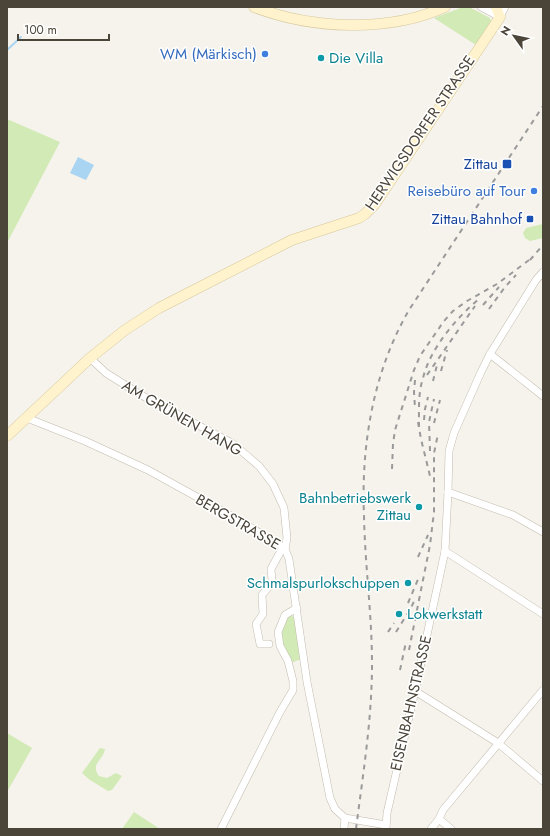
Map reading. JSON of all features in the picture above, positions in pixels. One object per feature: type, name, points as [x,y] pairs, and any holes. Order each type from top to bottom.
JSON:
[{"type":"street","points":[[254,7],[270,10],[303,21],[328,24],[375,24],[410,18],[445,7]]},
{"type":"street","points":[[481,7],[500,17]]},
{"type":"street","points":[[496,7],[500,17]]},
{"type":"street","points":[[500,17],[505,7]]},
{"type":"street","name":"HERWIGSDORFER STRASSE","points":[[7,436],[90,358],[126,330],[159,308],[292,240],[354,220],[365,214],[375,204],[500,17]]},
{"type":"street","name":"EISENBAHNSTRASSE","points":[[386,827],[386,813],[415,691],[445,550],[448,457],[454,433],[490,354],[536,280],[543,272]]},
{"type":"street","points":[[490,354],[543,396]]},
{"type":"street","name":"AM GRÜNEN HANG","points":[[90,358],[106,373],[141,395],[232,443],[258,466],[273,484],[284,508],[287,538],[284,548]]},
{"type":"street","name":"BERGSTRASSE","points":[[27,418],[85,441],[148,470],[284,548],[289,559],[307,682],[330,798],[335,809],[345,818]]},
{"type":"street","points":[[448,492],[513,515],[543,532]]},
{"type":"street","points":[[269,644],[260,644],[256,624],[263,614],[262,595],[272,580],[271,569],[284,548]]},
{"type":"street","points":[[445,550],[543,614]]},
{"type":"street","points":[[221,829],[280,712],[293,690],[293,681],[288,661],[280,646],[278,632],[285,615],[297,608]]},
{"type":"street","points":[[431,829],[439,819],[443,810],[543,690]]},
{"type":"street","points":[[415,691],[498,743],[543,781]]},
{"type":"street","points":[[344,829],[345,818],[386,827]]},
{"type":"street","points":[[439,819],[451,829]]},
{"type":"green space","points":[[463,7],[469,7],[490,18],[491,21],[476,45],[434,18]]},
{"type":"green space","points":[[7,119],[60,142],[7,243]]},
{"type":"green space","points":[[543,224],[543,238],[530,241],[525,238],[523,233],[526,228]]},
{"type":"green space","points":[[291,615],[294,618],[301,659],[291,663],[281,640],[281,634],[285,623]]},
{"type":"green space","points":[[7,733],[32,748],[7,792]]},
{"type":"green space","points":[[100,748],[105,749],[96,765],[99,776],[107,778],[116,773],[122,776],[112,790],[108,791],[90,780],[82,773]]},
{"type":"green space","points":[[134,812],[160,829],[122,829]]},
{"type":"water","points":[[78,157],[94,165],[86,180],[70,173]]},
{"type":"waterway","points":[[7,50],[21,37]]},
{"type":"railway","points":[[356,829],[367,746],[372,685],[371,627],[364,516],[365,463],[367,436],[378,384],[386,358],[409,310],[543,106]]},
{"type":"railway","points":[[530,260],[543,245]]},
{"type":"railway","points":[[392,469],[395,430],[414,370],[420,356],[444,321],[453,311],[467,301],[497,284],[533,257]]},
{"type":"railway","points":[[489,309],[516,275]]},
{"type":"railway","points":[[483,305],[499,287]]},
{"type":"railway","points":[[419,427],[421,384],[431,356],[453,325],[479,299]]},
{"type":"railway","points":[[427,375],[475,306]]},
{"type":"railway","points":[[441,371],[447,350]]},
{"type":"railway","points":[[433,381],[437,365]]},
{"type":"railway","points":[[415,380],[415,408]]},
{"type":"railway","points":[[424,420],[428,397]]},
{"type":"railway","points":[[430,451],[429,422],[434,399]]},
{"type":"railway","points":[[434,423],[440,400]]},
{"type":"railway","points":[[418,422],[430,476]]},
{"type":"railway","points":[[409,650],[430,545],[434,512],[434,453],[438,434]]},
{"type":"railway","points":[[418,557],[428,535]]},
{"type":"railway","points":[[408,603],[419,577]]},
{"type":"railway","points":[[396,632],[415,599]]},
{"type":"railway","points":[[388,632],[394,623]]},
{"type":"railway","points":[[400,670],[406,642]]},
{"type":"place","name":"WM (Märkisch)","points":[[265,54]]},
{"type":"place","name":"Die Villa","points":[[321,58]]},
{"type":"place","name":"Zittau","points":[[507,164]]},
{"type":"place","name":"Reisebüro auf Tour","points":[[534,191]]},
{"type":"place","name":"Zittau Bahnhof","points":[[530,219]]},
{"type":"place","name":"Bahnbetriebswerk Zittau","points":[[419,507]]},
{"type":"place","name":"Schmalspurlokschuppen","points":[[408,583]]},
{"type":"place","name":"Lokwerkstatt","points":[[399,614]]}]
